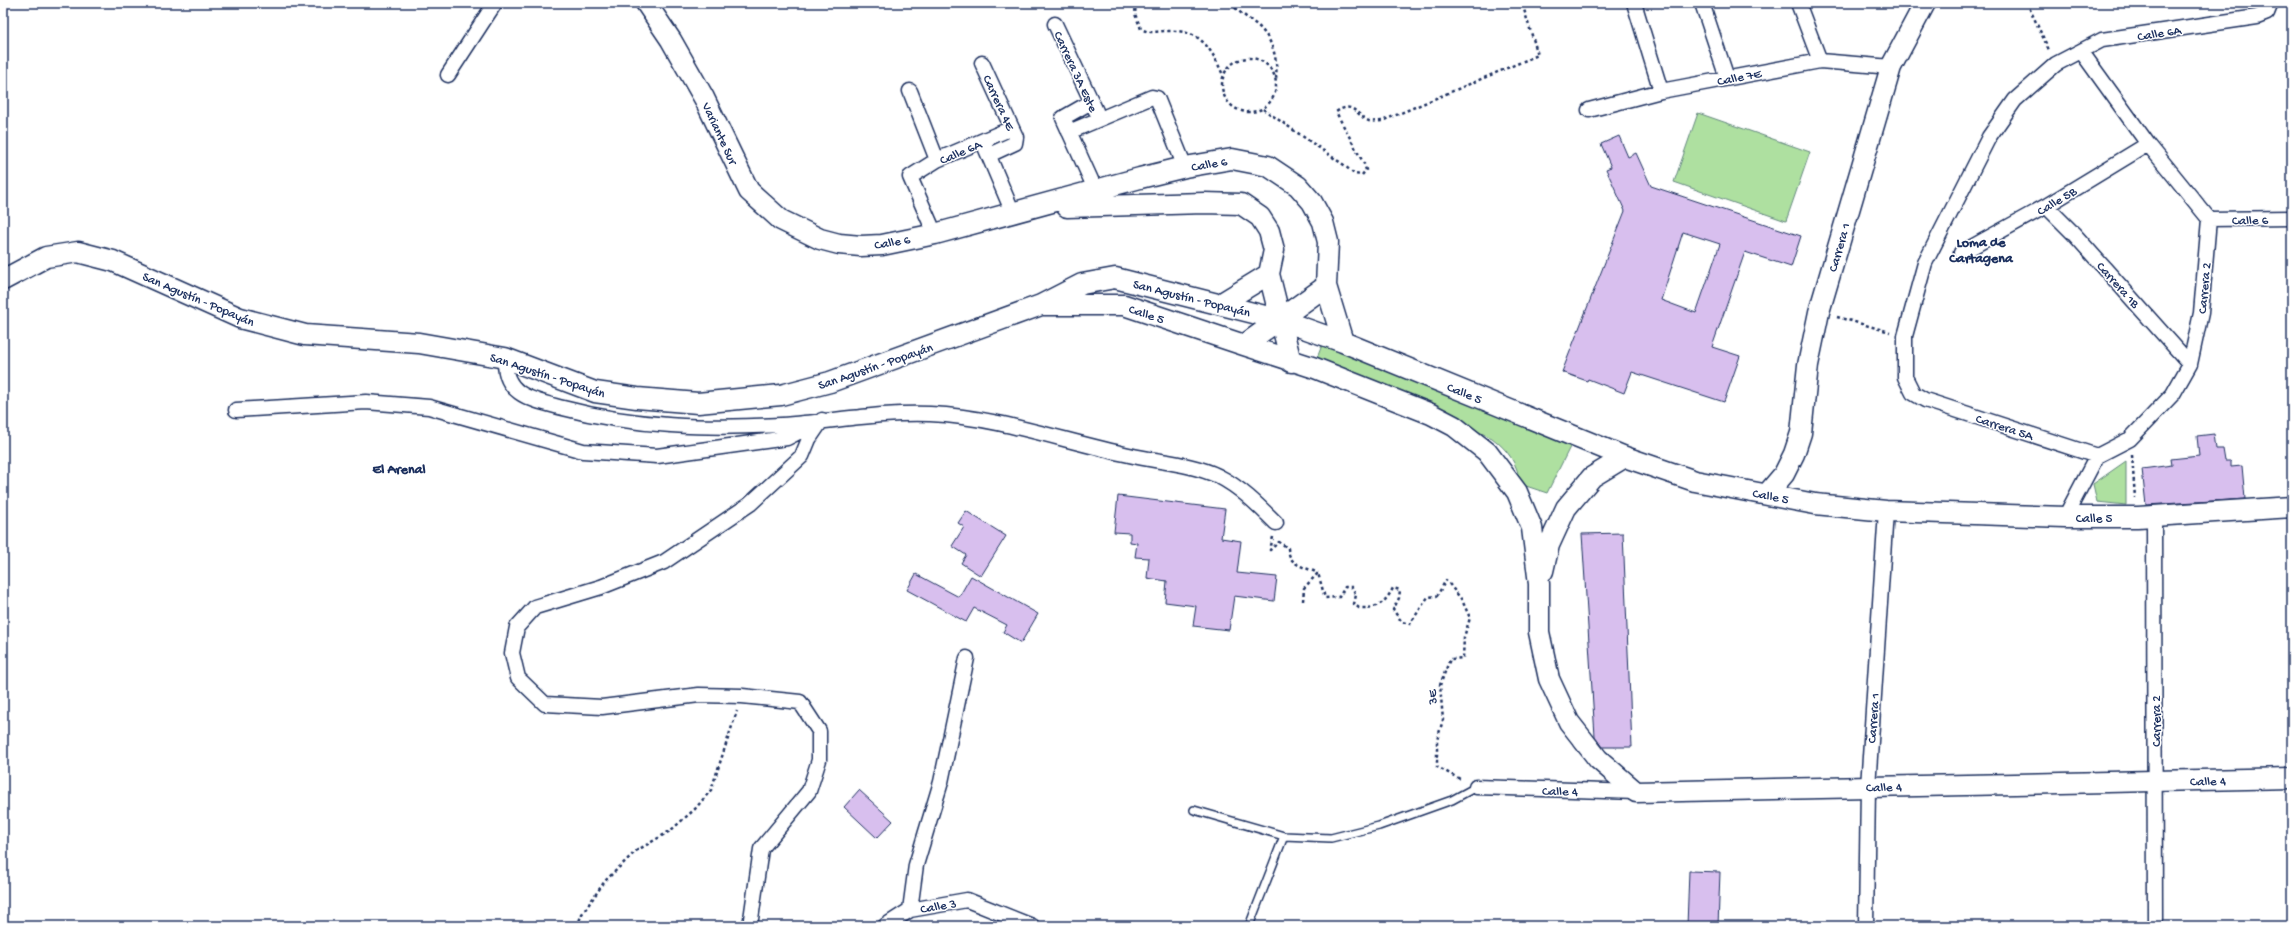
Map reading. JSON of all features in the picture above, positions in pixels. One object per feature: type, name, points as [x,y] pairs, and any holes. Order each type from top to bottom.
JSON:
[{"type":"main road","name":"Variante Sur","points":[[646,3],[671,40],[704,98],[749,191],[781,220],[820,239]]},
{"type":"main road","name":"Carrera 1","points":[[1768,494],[1784,474],[1794,454],[1801,433],[1808,365],[1819,312],[1891,67],[1925,3]]},
{"type":"main road","name":"Calle 6","points":[[820,239],[861,246],[882,245],[935,234],[1140,178],[1185,168],[1232,159],[1268,166],[1298,186],[1312,202],[1323,222],[1328,242],[1326,286],[1343,342]]},
{"type":"main road","name":"Calle 6","points":[[1033,208],[1204,203],[1241,204],[1260,217],[1269,231],[1274,250],[1269,274],[1291,362]]},
{"type":"main road","name":"San Agustín - Popayán","points":[[3,280],[46,257],[78,252],[113,261],[240,318],[305,335],[419,343],[505,358],[596,392],[637,398],[698,403],[781,395],[830,382],[1041,305],[1082,284],[1115,278],[1281,320]]},
{"type":"main road","points":[[1220,304],[1269,274]]},
{"type":"main road","points":[[1244,345],[1281,320],[1326,286]]},
{"type":"main road","name":"Calle 5","points":[[1041,305],[1124,305],[1291,362],[1315,368],[1431,414],[1454,426],[1487,452],[1517,492],[1532,528],[1539,584]]},
{"type":"main road","name":"Calle 5","points":[[1281,320],[1343,342],[1625,457],[1695,481],[1816,504],[1886,511],[2065,517],[2146,516],[2292,507]]},
{"type":"main road","points":[[1625,457],[1592,477],[1566,508],[1549,545],[1539,584],[1538,632],[1549,679],[1569,722],[1598,759],[1636,792]]},
{"type":"main road","name":"Calle 4","points":[[1636,792],[2292,778]]},
{"type":"street","points":[[448,75],[494,3]]},
{"type":"street","points":[[1634,3],[1661,91]]},
{"type":"street","points":[[1702,3],[1727,78]]},
{"type":"street","points":[[1798,3],[1820,60]]},
{"type":"street","name":"Calle 6A","points":[[2056,64],[2102,40],[2257,16],[2269,8]]},
{"type":"street","name":"Carrera 3A Este","points":[[1055,24],[1099,118]]},
{"type":"street","points":[[2081,51],[2148,144],[2209,219]]},
{"type":"street","name":"Calle 7E","points":[[1589,110],[1661,91],[1820,60],[1891,67]]},
{"type":"street","name":"Carrera 4E","points":[[982,64],[1014,134]]},
{"type":"street","points":[[1905,336],[1925,263],[1989,137],[2015,100],[2056,64]]},
{"type":"street","points":[[910,91],[937,160]]},
{"type":"street","points":[[1069,132],[1099,118],[1152,97],[1157,98],[1185,168]]},
{"type":"street","points":[[1092,102],[1063,118],[1096,191]]},
{"type":"street","name":"Calle 6A","points":[[935,234],[910,177],[937,160],[983,142],[1014,134]]},
{"type":"street","name":"Calle 6A","points":[[989,155],[1014,134]]},
{"type":"street","points":[[983,142],[1013,213]]},
{"type":"street","name":"Calle 5B","points":[[1961,253],[2046,206],[2148,144]]},
{"type":"street","name":"Carrera 1B","points":[[2046,206],[2074,234],[2190,364]]},
{"type":"street","name":"Calle 6","points":[[2209,219],[2292,218]]},
{"type":"street","name":"Carrera 2","points":[[2098,456],[2130,439],[2173,394],[2190,364],[2201,313],[2209,219]]},
{"type":"street","name":"Carrera 5A","points":[[1905,336],[1905,377],[1913,393],[1925,400],[2098,456]]},
{"type":"street","points":[[505,358],[507,379],[515,391],[536,400],[596,417],[658,426],[707,427],[782,425],[822,420],[929,414],[973,418],[1129,455],[1188,466],[1218,476],[1250,497],[1276,522]]},
{"type":"street","points":[[236,410],[366,402],[429,407],[583,451],[658,456],[787,438],[822,420]]},
{"type":"street","points":[[750,926],[761,849],[809,791],[819,760],[819,731],[800,702],[742,696],[699,695],[602,707],[545,704],[518,678],[512,653],[517,627],[535,606],[601,587],[664,562],[750,504],[802,456],[809,439],[822,420]]},
{"type":"street","points":[[2065,517],[2098,456]]},
{"type":"street","name":"Carrera 1","points":[[1866,926],[1868,787],[1886,511]]},
{"type":"street","name":"Carrera 2","points":[[2146,516],[2156,781],[2155,926]]},
{"type":"street","points":[[885,926],[910,910],[916,865],[941,782],[967,658]]},
{"type":"street","name":"Calle 4","points":[[1476,788],[1636,792]]},
{"type":"street","name":"Calle 3","points":[[910,910],[967,900],[1032,926]]},
{"type":"lane","points":[[1194,810],[1284,836],[1331,838],[1401,818],[1452,800],[1476,788]]},
{"type":"lane","points":[[1248,926],[1284,836]]},
{"type":"path","points":[[1136,3],[1135,14],[1141,29],[1150,33],[1182,30],[1200,39],[1209,46],[1223,75],[1221,90],[1231,106],[1247,113],[1263,109],[1274,95],[1276,58],[1267,38],[1258,26],[1231,3]]},
{"type":"path","points":[[1263,109],[1344,165],[1354,174],[1362,175],[1366,170],[1364,164],[1336,112],[1343,107],[1351,108],[1370,121],[1382,121],[1538,55],[1522,3]]},
{"type":"path","points":[[2027,3],[2056,64]]},
{"type":"path","points":[[1223,75],[1235,61],[1256,59],[1271,69],[1276,79]]},
{"type":"path","points":[[1819,312],[1905,336]]},
{"type":"path","points":[[2130,439],[2146,516]]},
{"type":"path","points":[[1276,522],[1270,550],[1279,542],[1288,548],[1289,557],[1294,563],[1318,573],[1304,588],[1303,601]]},
{"type":"path","name":"3E","points":[[1318,573],[1325,598],[1340,597],[1345,587],[1352,587],[1356,595],[1354,604],[1359,608],[1376,607],[1385,601],[1393,588],[1398,588],[1400,590],[1399,598],[1393,610],[1402,622],[1410,624],[1428,597],[1437,596],[1446,580],[1462,600],[1470,618],[1464,637],[1463,658],[1450,659],[1440,685],[1443,720],[1436,740],[1437,767],[1476,788]]},
{"type":"path","points":[[576,926],[582,914],[605,881],[636,850],[670,831],[695,809],[711,790],[742,696]]},
{"type":"green space","points":[[1698,113],[1810,152],[1786,221],[1674,182]]},
{"type":"green space","points":[[1324,340],[1572,443],[1547,493],[1520,484],[1517,470],[1511,458],[1503,447],[1492,438],[1317,358]]},
{"type":"green space","points":[[2126,461],[2126,505],[2097,502],[2093,484]]},
{"type":"building","points":[[1619,136],[1628,157],[1636,153],[1651,186],[1801,236],[1791,267],[1745,252],[1712,347],[1740,356],[1724,402],[1632,372],[1624,393],[1588,379],[1587,381],[1562,372],[1625,211],[1606,169],[1611,167],[1601,144]],"holes":[[[1683,232],[1720,244],[1696,313],[1661,300]]]},
{"type":"building","points":[[2214,434],[2216,449],[2223,449],[2225,461],[2231,461],[2231,467],[2242,466],[2245,499],[2146,505],[2142,469],[2172,465],[2171,459],[2199,456],[2197,436]]},
{"type":"building","points":[[1118,496],[1225,509],[1221,538],[1241,541],[1237,573],[1277,577],[1274,601],[1234,596],[1229,630],[1193,626],[1196,606],[1165,602],[1167,581],[1147,578],[1149,558],[1135,557],[1137,543],[1130,542],[1130,533],[1114,532]]},
{"type":"building","points":[[966,511],[1006,536],[981,576],[961,563],[966,555],[952,546],[964,527],[958,523]]},
{"type":"building","points":[[1623,533],[1632,747],[1603,747],[1595,736],[1582,534]]},
{"type":"building","points":[[916,574],[959,597],[971,576],[1038,614],[1021,643],[1003,632],[1007,625],[974,608],[966,622],[907,590]]},
{"type":"building","points":[[859,790],[893,821],[877,838],[844,807]]},
{"type":"building","points":[[1689,871],[1720,872],[1718,926],[1687,926]]},
{"type":"district","name":"Loma de Cartagena","points":[[1981,250]]},
{"type":"district","name":"El Arenal","points":[[399,468]]}]
